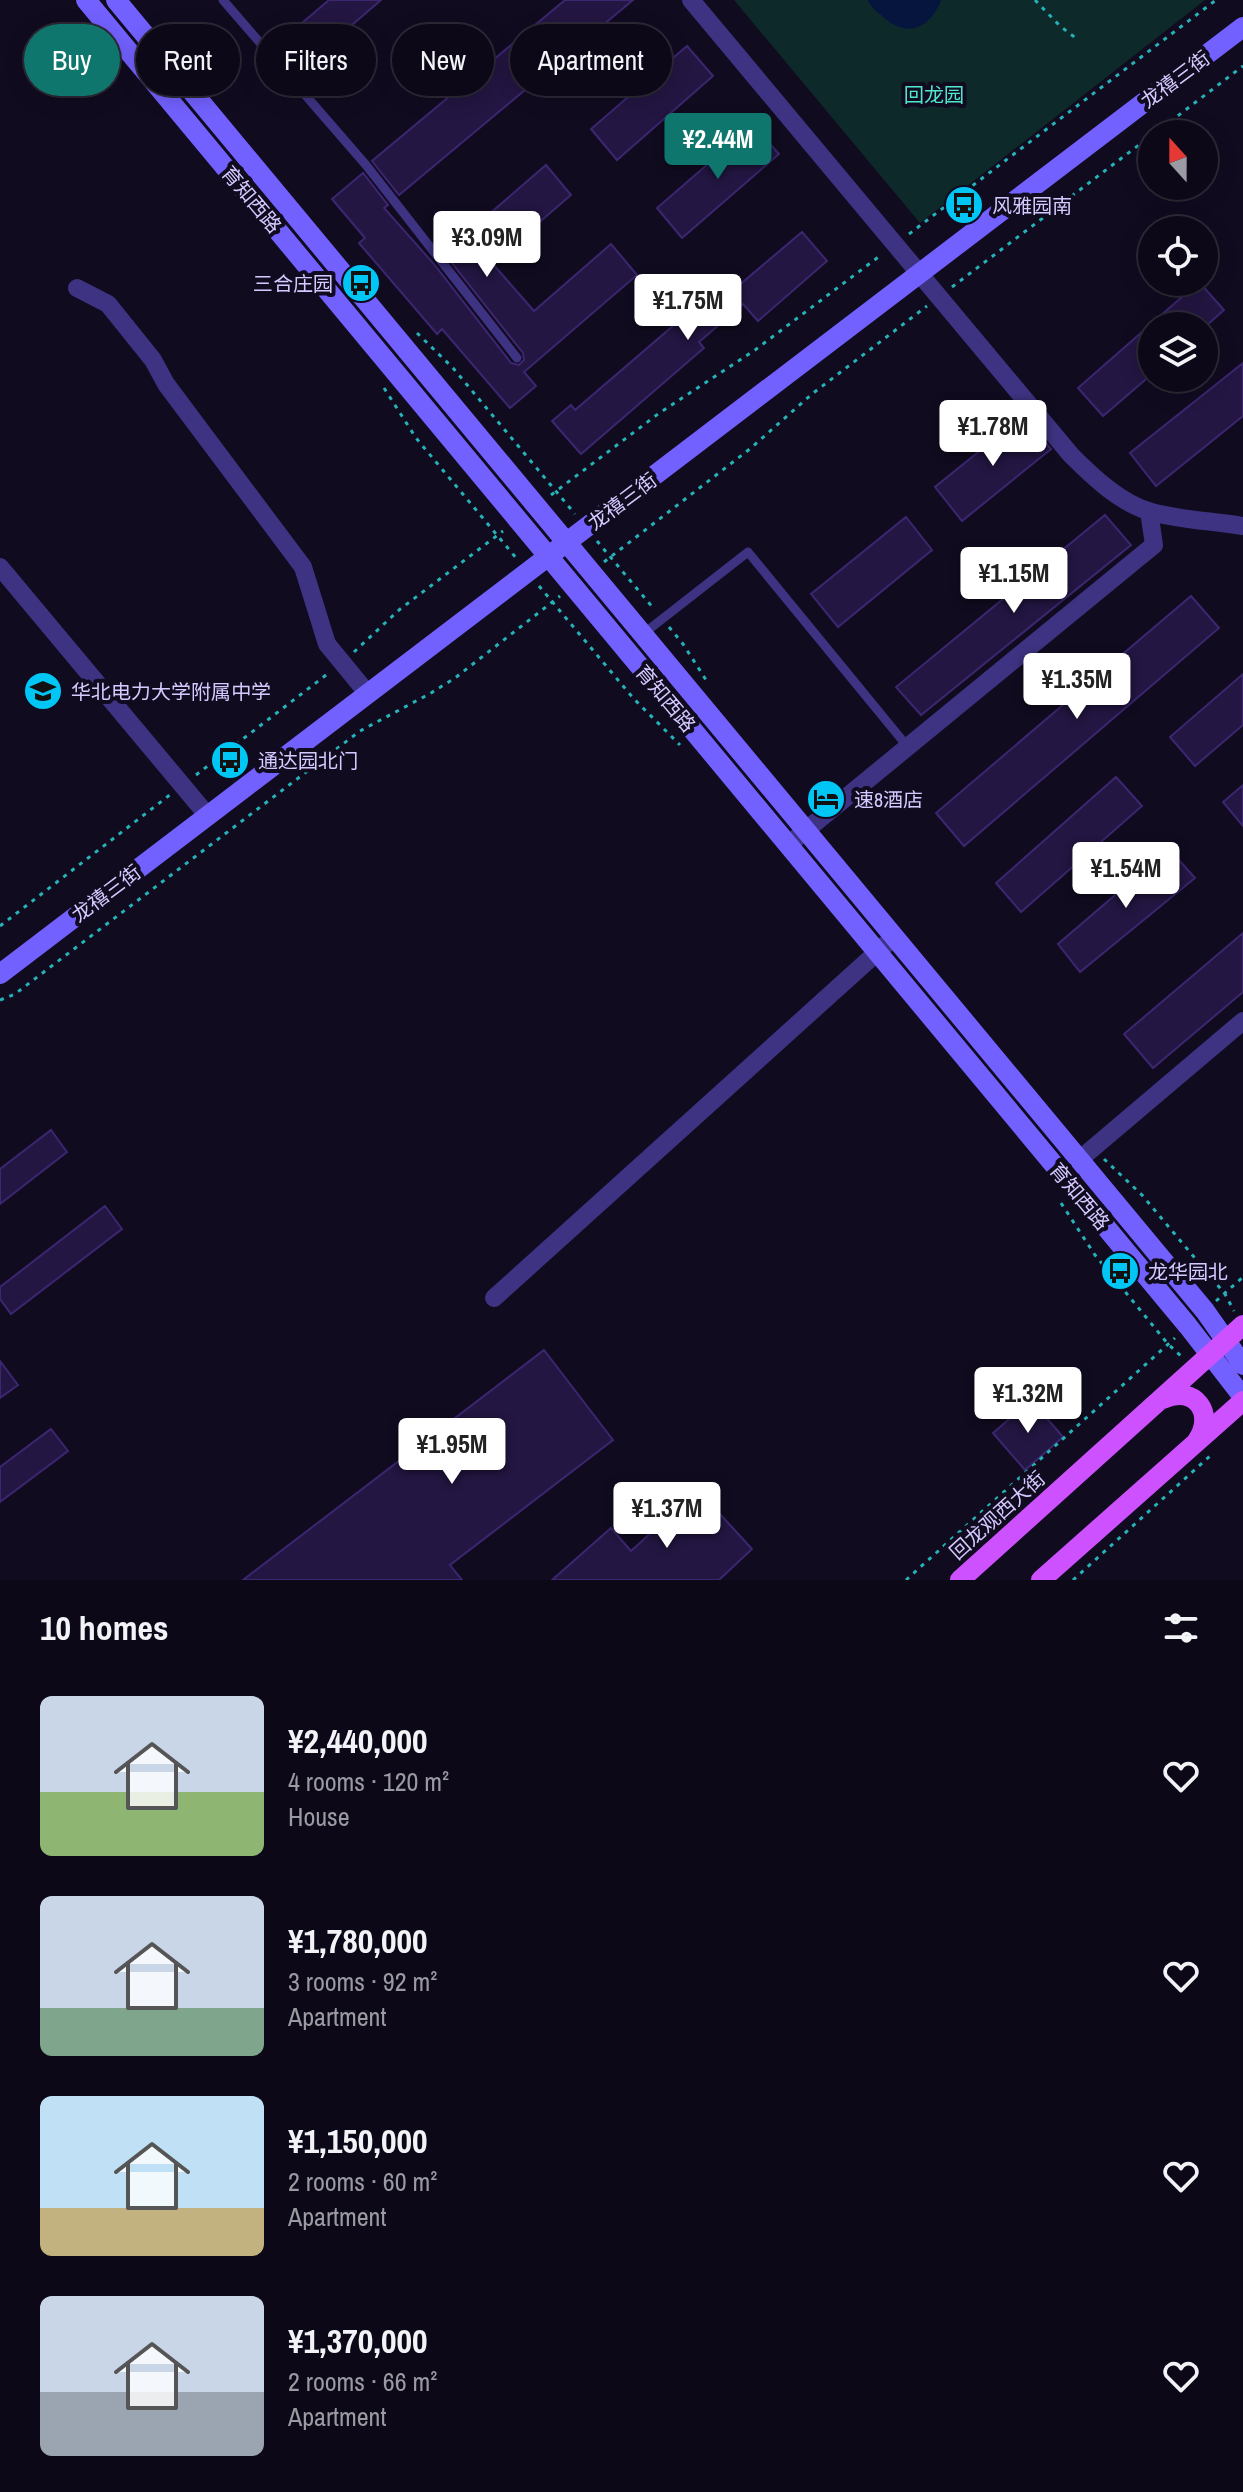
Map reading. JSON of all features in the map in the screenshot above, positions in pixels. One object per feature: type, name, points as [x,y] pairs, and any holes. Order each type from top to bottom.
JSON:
[{"type":"main road","name":"回龙观西大街","points":[[960,1580],[1237,1331]]},
{"type":"main road","points":[[1154,1406],[1165,1398],[1180,1394],[1191,1397],[1199,1404],[1204,1415],[1204,1427],[1189,1449]]},
{"type":"main road","points":[[1041,1580],[1243,1399]]},
{"type":"street","name":"育知西路","points":[[86,0],[877,952],[1243,1399]]},
{"type":"street","name":"育知西路","points":[[116,0],[1205,1311],[1237,1331],[1243,1365]]},
{"type":"street","points":[[691,0],[1071,455],[1092,476],[1118,496],[1149,511],[1243,526]]},
{"type":"street","name":"龙禧三街","points":[[0,974],[1243,27]]},
{"type":"street","points":[[77,288],[108,304],[153,360],[166,384],[303,567],[327,644],[368,694]]},
{"type":"street","points":[[788,845],[1154,545],[1149,511]]},
{"type":"street","points":[[0,567],[208,816]]},
{"type":"street","points":[[494,1298],[894,937]]},
{"type":"street","points":[[1079,1160],[1243,1021]]},
{"type":"lane","points":[[223,0],[366,165],[517,358]]},
{"type":"lane","points":[[643,634],[748,552],[907,746]]},
{"type":"path","points":[[1035,0],[1077,39]]},
{"type":"path","points":[[933,216],[1216,0]]},
{"type":"path","points":[[1173,120],[1243,66]]},
{"type":"path","points":[[974,271],[1138,146]]},
{"type":"path","points":[[570,481],[658,414],[755,350],[879,257]]},
{"type":"path","points":[[619,550],[751,448],[812,394],[921,311]]},
{"type":"path","points":[[0,926],[342,662],[382,624],[487,543]]},
{"type":"path","points":[[0,1000],[15,994],[360,731],[455,678],[542,611]]},
{"type":"path","points":[[1235,1284],[1243,1277]]},
{"type":"path","points":[[1214,1281],[1225,1294],[1237,1331]]},
{"type":"path","points":[[906,1580],[1166,1346]]},
{"type":"path","points":[[1073,1580],[1214,1452]]},
{"type":"green space","name":"回龙园","points":[[734,0],[1205,0],[920,223]]},
{"type":"water","points":[[868,0],[941,1],[923,25],[907,29],[890,22]]},
{"type":"building","points":[[329,0],[381,0],[353,24],[301,24]]},
{"type":"building","points":[[565,0],[633,0],[604,24],[536,24]]},
{"type":"building","points":[[510,46],[510,96],[518,96],[399,195],[372,161],[450,96],[494,96],[494,59]]},
{"type":"building","points":[[687,46],[713,76],[617,160],[591,129],[629,96],[672,96],[672,59]]},
{"type":"building","points":[[753,125],[779,154],[682,238],[657,208]]},
{"type":"building","points":[[546,165],[571,195],[492,263],[534,311],[611,244],[637,275],[524,372],[536,386],[510,408],[442,329],[437,334],[359,243],[365,238],[332,199],[363,173],[388,205],[384,208],[433,263],[511,363],[519,365],[524,360],[523,353],[444,253]]},
{"type":"building","points":[[802,232],[827,261],[758,321],[743,304],[699,342],[704,348],[581,454],[552,421],[571,405],[575,410],[723,283],[731,292]]},
{"type":"building","points":[[1183,296],[1212,296],[1224,310],[1218,315],[1218,312],[1165,312]]},
{"type":"building","points":[[1138,335],[1138,386],[1103,416],[1078,388]]},
{"type":"building","points":[[1243,363],[1243,416],[1156,486],[1130,453],[1207,392],[1218,392],[1218,383]]},
{"type":"building","points":[[1023,416],[1051,449],[962,521],[935,487]]},
{"type":"building","points":[[1105,515],[1131,545],[921,715],[896,687]]},
{"type":"building","points":[[906,517],[932,550],[838,627],[811,594]]},
{"type":"building","points":[[1191,596],[1219,628],[964,846],[936,813]]},
{"type":"building","points":[[1243,674],[1243,725],[1195,766],[1170,737]]},
{"type":"building","points":[[1116,777],[1142,806],[1021,912],[996,883]]},
{"type":"building","points":[[1243,785],[1243,826],[1223,802]]},
{"type":"building","points":[[1169,849],[1195,878],[1080,972],[1058,944]]},
{"type":"building","points":[[1243,933],[1243,992],[1153,1068],[1124,1034]]},
{"type":"building","points":[[51,1130],[67,1152],[0,1204],[0,1169]]},
{"type":"building","points":[[105,1206],[122,1229],[11,1314],[0,1299],[0,1287]]},
{"type":"building","points":[[544,1350],[613,1440],[450,1565],[462,1580],[243,1580]]},
{"type":"building","points":[[0,1361],[18,1385],[0,1398]]},
{"type":"building","points":[[1031,1400],[1063,1437],[1025,1470],[993,1433]]},
{"type":"building","points":[[51,1429],[68,1451],[0,1502],[0,1467]]},
{"type":"building","points":[[698,1490],[752,1549],[719,1580],[552,1580],[611,1528],[631,1551]]},
{"type":"place","name":"风雅园南","points":[[964,205]]},
{"type":"place","name":"三合庄园","points":[[361,283]]},
{"type":"place","name":"华北电力大学附属中学","points":[[43,691]]},
{"type":"place","name":"通达园北门","points":[[230,760]]},
{"type":"place","name":"速8酒店","points":[[826,799]]},
{"type":"place","name":"龙华园北","points":[[1120,1271]]}]
